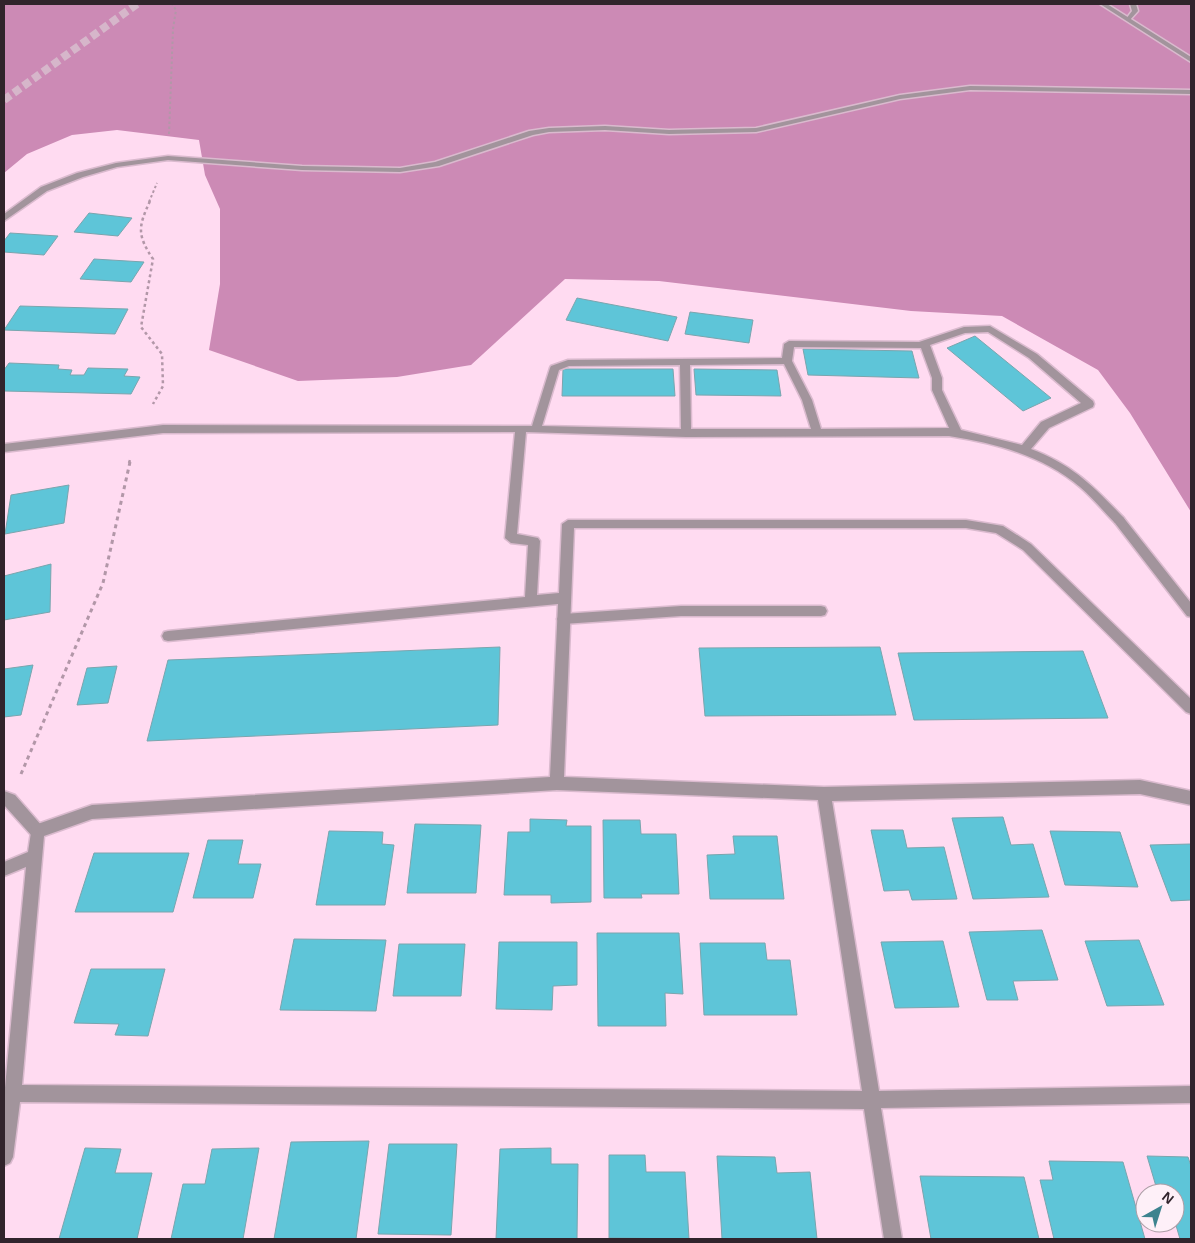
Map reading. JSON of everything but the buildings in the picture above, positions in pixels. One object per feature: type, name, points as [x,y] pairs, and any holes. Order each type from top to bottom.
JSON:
[{"type":"street","points":[[1103,4],[1191,60]]},
{"type":"street","points":[[1129,19],[1135,12],[1133,4]]},
{"type":"street","points":[[4,218],[29,198],[71,178],[116,165],[168,158],[312,169],[400,170],[436,164],[550,130],[605,128],[669,132],[756,130],[900,97],[944,90],[970,88],[1191,92]]},
{"type":"street","points":[[816,432],[808,400],[787,361],[790,344],[920,345],[964,330],[990,329],[1033,356],[1088,404],[1044,425],[1024,450]]},
{"type":"street","points":[[925,344],[937,378],[937,390],[957,433]]},
{"type":"street","points":[[536,430],[555,368],[568,363],[787,361]]},
{"type":"street","points":[[685,363],[686,433]]},
{"type":"street","points":[[521,428],[511,538],[534,541],[531,601]]},
{"type":"street","points":[[4,448],[163,429],[521,428],[536,430],[686,433],[957,433],[982,436],[1024,450],[1046,460],[1079,480],[1119,520],[1191,612]]},
{"type":"street","points":[[557,783],[568,524],[966,524],[999,530],[1027,547],[1191,708]]},
{"type":"street","points":[[168,636],[564,598]]},
{"type":"street","points":[[564,619],[681,611],[821,611]]},
{"type":"street","points":[[37,831],[92,812],[557,783],[824,794],[1140,787],[1191,798]]},
{"type":"street","points":[[824,794],[893,1239]]},
{"type":"street","points":[[4,1157],[13,1093],[37,831],[7,799]]},
{"type":"street","points":[[4,869],[35,856]]},
{"type":"street","points":[[13,1093],[871,1100],[1191,1095]]},
{"type":"path","points":[[7,799],[103,583],[136,432],[163,386],[162,354],[141,327],[153,259],[142,242],[141,221],[168,158],[173,29],[176,10],[172,4]]},
{"type":"shaded area","points":[[4,4],[1191,4],[1191,512],[1130,413],[1098,370],[1002,316],[911,311],[659,281],[565,279],[471,365],[397,377],[298,381],[209,350],[220,284],[220,209],[205,175],[199,140],[117,130],[72,135],[27,154],[4,173]]},
{"type":"tunnel","points":[[4,100],[137,4]]}]
